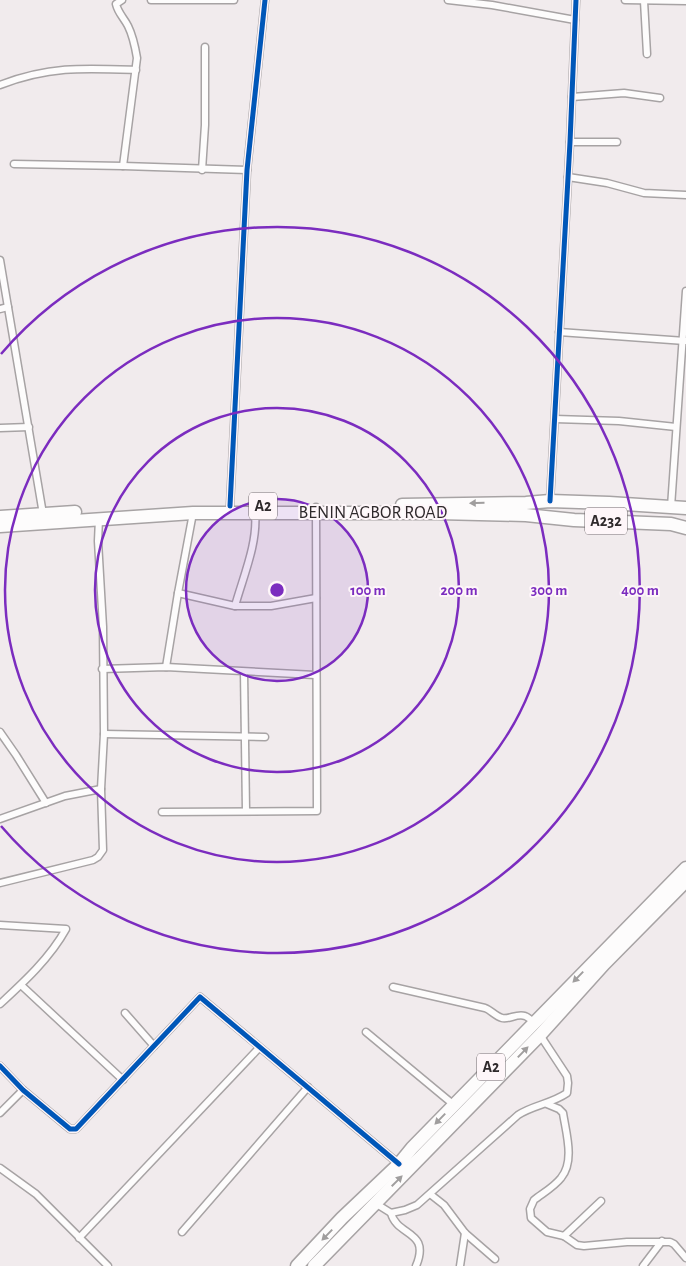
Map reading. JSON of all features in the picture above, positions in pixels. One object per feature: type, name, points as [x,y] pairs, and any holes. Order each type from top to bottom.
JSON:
[{"type":"highway","name":"BENIN AGBOR ROAD","points":[[0,517],[175,507],[230,506],[438,513],[526,509],[550,501],[682,515]]},
{"type":"highway","name":"A2","points":[[526,509],[571,513],[682,515]]},
{"type":"highway","name":"BENIN AGBOR ROAD","points":[[0,526],[193,513],[255,513],[316,510]]},
{"type":"highway","name":"A2","points":[[297,1266],[342,1218],[399,1164],[454,1104],[535,1023],[621,932],[686,868]]},
{"type":"highway","name":"A2","points":[[314,1266],[540,1035],[617,950],[686,881]]},
{"type":"street","points":[[122,0],[116,4],[118,12],[127,25],[137,58],[123,166]]},
{"type":"street","points":[[151,0],[234,0]]},
{"type":"street","points":[[230,506],[247,170],[265,0]]},
{"type":"street","points":[[448,0],[493,3],[575,20]]},
{"type":"street","points":[[550,501],[576,0]]},
{"type":"street","points":[[625,0],[686,1]]},
{"type":"street","points":[[644,1],[647,54]]},
{"type":"street","points":[[202,170],[205,138],[205,48]]},
{"type":"street","points":[[0,85],[21,77],[54,70],[90,68],[136,70]]},
{"type":"street","points":[[572,97],[624,93],[660,98]]},
{"type":"street","points":[[570,142],[617,142]]},
{"type":"street","points":[[14,164],[247,170]]},
{"type":"street","points":[[568,177],[607,183],[644,193],[686,195]]},
{"type":"street","points":[[0,260],[43,514]]},
{"type":"street","points":[[682,515],[676,427],[684,341],[686,291]]},
{"type":"street","points":[[0,309],[8,307]]},
{"type":"street","points":[[559,332],[684,341]]},
{"type":"street","points":[[555,419],[676,427]]},
{"type":"street","points":[[0,428],[28,427]]},
{"type":"street","points":[[162,812],[317,811],[315,675],[316,510]]},
{"type":"street","points":[[166,667],[193,513]]},
{"type":"street","points":[[235,606],[250,553],[256,524],[255,513]]},
{"type":"street","points":[[0,883],[93,860],[103,850],[101,789],[104,734],[103,627],[98,541],[99,518]]},
{"type":"street","points":[[178,593],[235,606],[271,606],[316,598]]},
{"type":"street","points":[[102,669],[166,667],[315,675]]},
{"type":"street","points":[[244,672],[246,811]]},
{"type":"street","points":[[0,732],[46,803]]},
{"type":"street","points":[[104,734],[265,737]]},
{"type":"street","points":[[0,819],[65,796],[101,789]]},
{"type":"street","points":[[0,925],[66,929],[59,943],[21,985],[0,1004]]},
{"type":"street","points":[[21,985],[123,1080]]},
{"type":"street","points":[[393,987],[485,1008],[504,1019],[518,1015],[525,1016],[535,1023]]},
{"type":"street","points":[[0,1066],[24,1090],[73,1130],[76,1129],[200,997],[399,1164]]},
{"type":"street","points":[[125,1013],[154,1046]]},
{"type":"street","points":[[366,1032],[454,1104]]},
{"type":"street","points":[[391,1213],[417,1205],[528,1108],[546,1104],[567,1093],[567,1076],[540,1035]]},
{"type":"street","points":[[79,1238],[259,1048]]},
{"type":"street","points":[[182,1232],[308,1086]]},
{"type":"street","points":[[0,1113],[24,1090]]},
{"type":"street","points":[[546,1104],[563,1113],[569,1158],[566,1170],[561,1178],[534,1200],[530,1209],[531,1218],[548,1232],[564,1236],[577,1245],[662,1241],[674,1244],[686,1258]]},
{"type":"street","points":[[0,1168],[36,1194],[108,1266]]},
{"type":"street","points":[[430,1194],[444,1205],[465,1233],[495,1259]]},
{"type":"street","points":[[564,1236],[601,1201]]},
{"type":"street","points":[[375,1202],[391,1213],[396,1222],[415,1238],[419,1245],[420,1256],[416,1266]]},
{"type":"street","points":[[460,1266],[465,1233]]},
{"type":"street","points":[[643,1266],[662,1241]]},
{"type":"cycle path","points":[[230,506],[247,170],[265,0]]},
{"type":"cycle path","points":[[550,501],[576,0]]},
{"type":"cycle path","points":[[0,1066],[23,1090],[70,1129],[76,1129],[200,997],[399,1164]]}]
